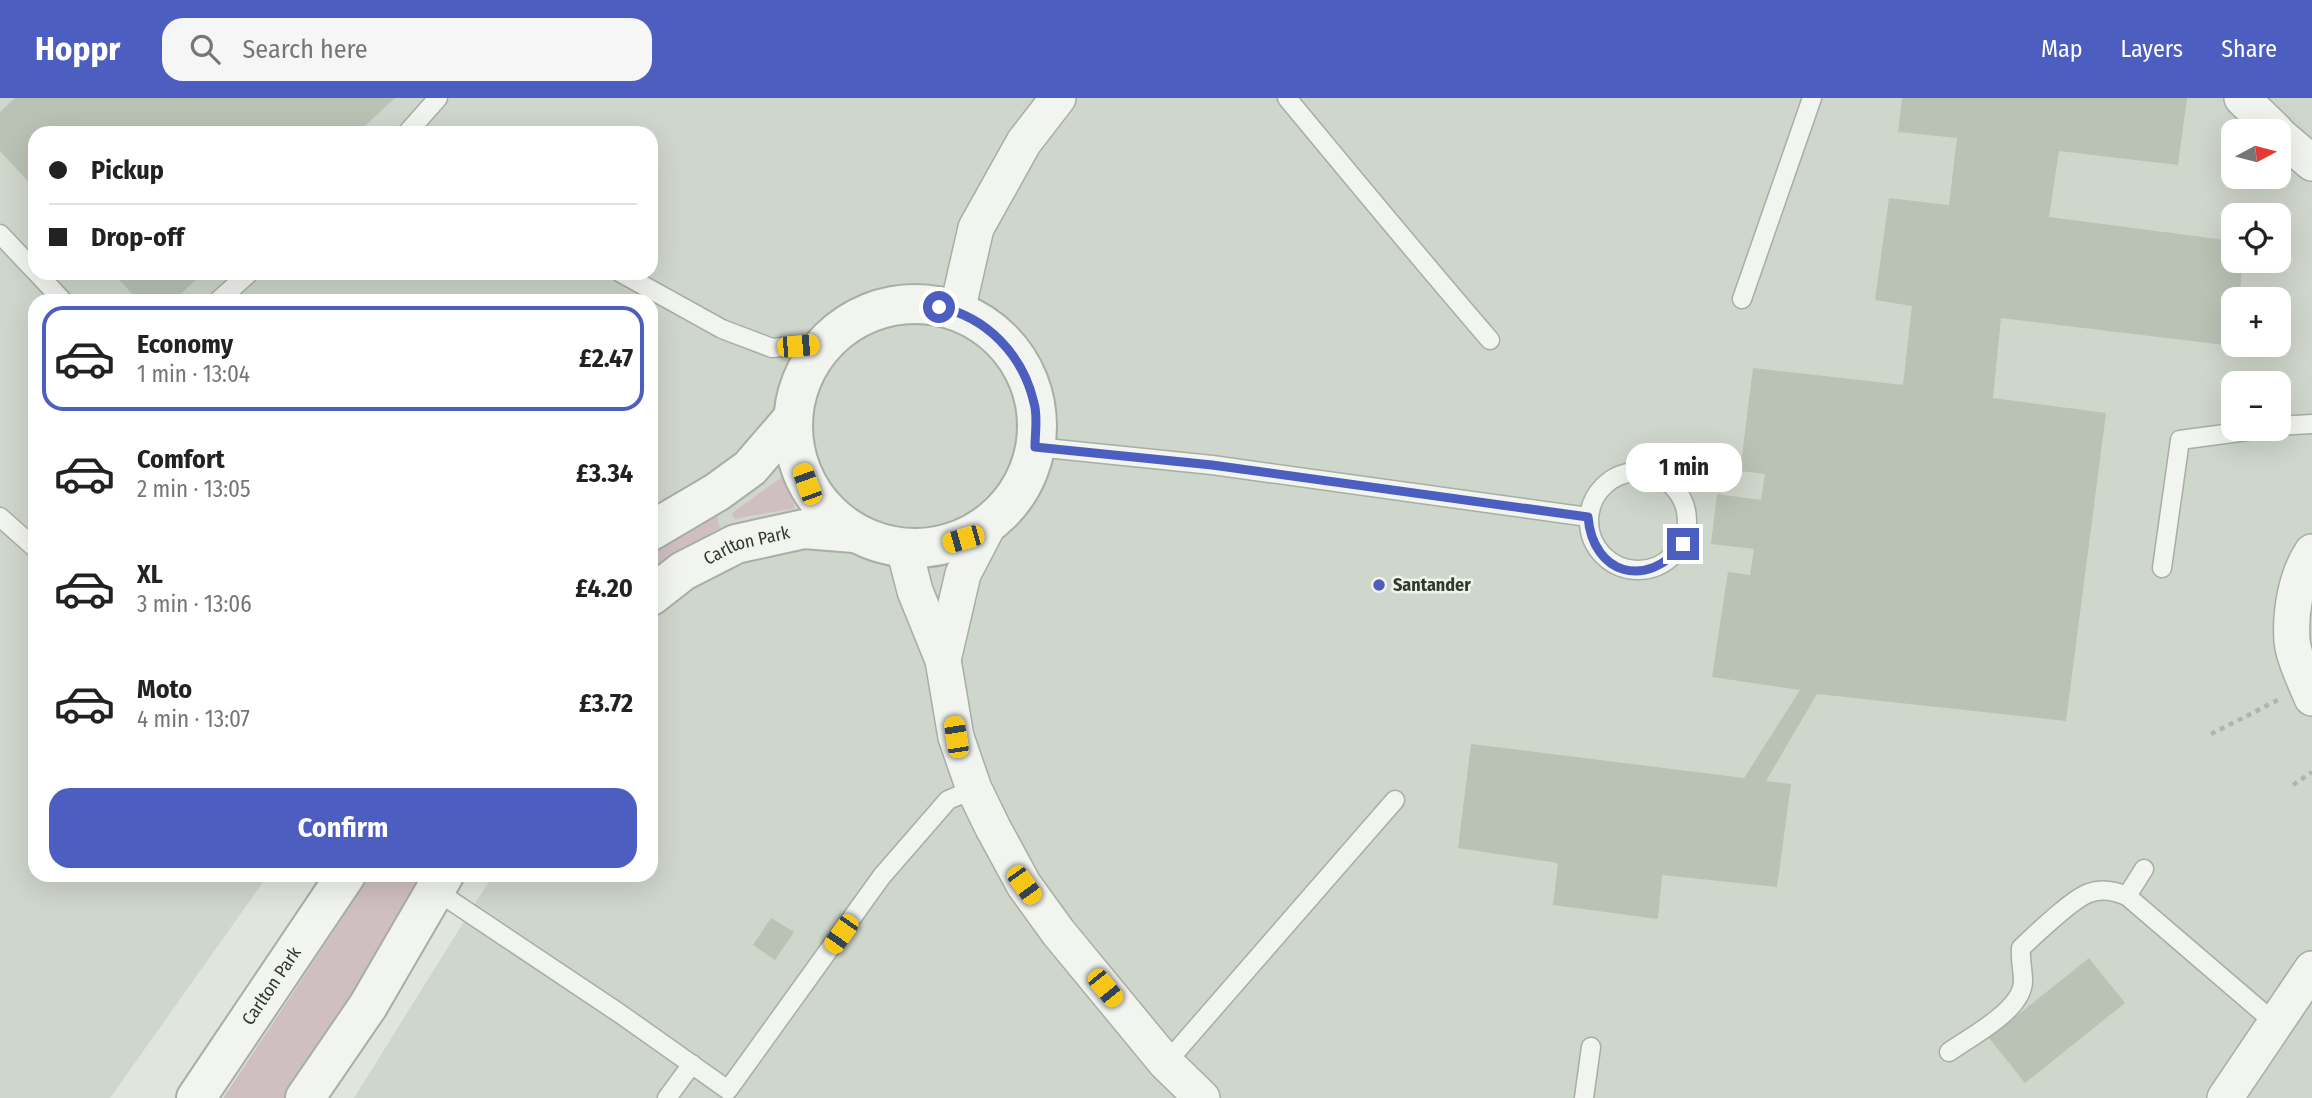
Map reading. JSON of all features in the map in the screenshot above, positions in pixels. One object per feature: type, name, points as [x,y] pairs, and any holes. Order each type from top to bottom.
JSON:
[{"type":"street","points":[[957,311],[976,228],[1024,142],[1058,98]]},
{"type":"street","points":[[2242,98],[2263,119]]},
{"type":"street","points":[[2291,145],[2312,163]]},
{"type":"street","points":[[921,304],[957,311],[993,332],[1021,364],[1035,404],[1035,447],[1026,476],[1011,503],[989,524],[963,539],[934,548],[904,548],[878,543],[853,533],[827,512],[807,484],[795,452],[793,418],[802,378],[824,343],[852,321],[886,307],[921,304]]},
{"type":"street","points":[[658,527],[717,492],[750,468],[793,418]]},
{"type":"street","points":[[943,660],[964,574],[989,524]]},
{"type":"street","name":"Carlton Park","points":[[658,590],[683,570],[736,544],[804,529],[853,533]]},
{"type":"street","points":[[904,548],[915,591],[943,660],[956,737],[974,789],[1024,885],[1058,932],[1167,1063],[1202,1098]]},
{"type":"street","points":[[2309,692],[2292,643],[2294,605],[2302,566],[2312,552]]},
{"type":"street","name":"Carlton Park","points":[[196,1098],[341,882]]},
{"type":"street","points":[[305,1098],[368,1006],[440,882]]},
{"type":"street","points":[[2225,1098],[2312,969]]},
{"type":"lane","points":[[413,126],[438,98]]},
{"type":"lane","points":[[1287,98],[1490,340]]},
{"type":"lane","points":[[1742,299],[1812,98]]},
{"type":"lane","points":[[0,234],[28,264]]},
{"type":"lane","points":[[43,280],[56,294]]},
{"type":"lane","points":[[226,294],[242,280]]},
{"type":"lane","points":[[634,280],[722,329],[772,348],[824,343]]},
{"type":"lane","points":[[2291,425],[2312,424]]},
{"type":"lane","points":[[2162,568],[2180,440],[2221,434]]},
{"type":"lane","points":[[1035,447],[1212,465],[1588,517]]},
{"type":"lane","points":[[1628,472],[1643,472],[1659,476],[1677,491],[1687,512],[1688,528],[1683,544],[1672,558],[1658,567],[1641,571],[1624,569],[1609,562],[1597,549],[1590,534],[1588,517],[1592,501],[1601,488],[1613,478],[1628,472]]},
{"type":"lane","points":[[0,517],[28,542]]},
{"type":"lane","points":[[440,882],[734,1094],[882,876],[947,800],[974,789]]},
{"type":"lane","points":[[1167,1063],[1395,800]]},
{"type":"lane","points":[[2127,896],[2144,869]]},
{"type":"lane","points":[[1949,1052],[2004,1014],[2020,996],[2023,981],[2021,948],[2089,893],[2111,890],[2127,896],[2275,1023]]},
{"type":"lane","points":[[1584,1098],[1591,1047]]},
{"type":"lane","points":[[667,1098],[692,1064]]},
{"type":"path","points":[[2211,734],[2309,692]]},
{"type":"path","points":[[2292,785],[2312,772]]},
{"type":"shaded area","name":"Santander","points":[[0,98],[2312,98],[2312,1098],[354,1098],[489,882],[658,882],[658,294],[28,294],[28,882],[263,882],[110,1098],[0,1098]]},
{"type":"shaded area","points":[[785,475],[795,508],[734,519],[732,513]]},
{"type":"shaded area","points":[[717,516],[720,528],[668,557],[658,566],[658,547],[676,535]]},
{"type":"shaded area","points":[[366,882],[422,882],[287,1098],[223,1098]]},
{"type":"building","points":[[15,98],[395,98],[365,126],[28,126],[28,181],[0,151],[0,112]]},
{"type":"building","points":[[1902,98],[2187,98],[2178,165],[2059,151],[2049,217],[2221,239],[2221,273],[2242,273],[2240,287],[2221,287],[2221,345],[2001,318],[1993,398],[2106,413],[2066,721],[1817,694],[1766,781],[1791,784],[1777,887],[1662,875],[1658,919],[1553,905],[1558,863],[1458,848],[1471,744],[1744,778],[1800,690],[1712,677],[1728,572],[1750,575],[1754,549],[1711,544],[1717,494],[1761,500],[1765,474],[1740,471],[1753,368],[1903,385],[1912,306],[1875,300],[1889,198],[1949,205],[1957,138],[1898,132]]},
{"type":"building","points":[[120,280],[196,280],[180,294],[132,294]]},
{"type":"building","points":[[771,918],[794,932],[775,960],[753,945]]},
{"type":"building","points":[[2089,958],[2125,1003],[2025,1083],[1989,1038]]},
{"type":"place","name":"Santander","points":[[1379,585]]},
{"type":"route","points":[[939,307],[957,311],[993,332],[1021,364],[1035,404],[1035,447],[1212,465],[1588,517],[1590,534],[1597,549],[1609,562],[1624,569],[1641,571],[1658,567],[1672,558],[1683,544]]}]
